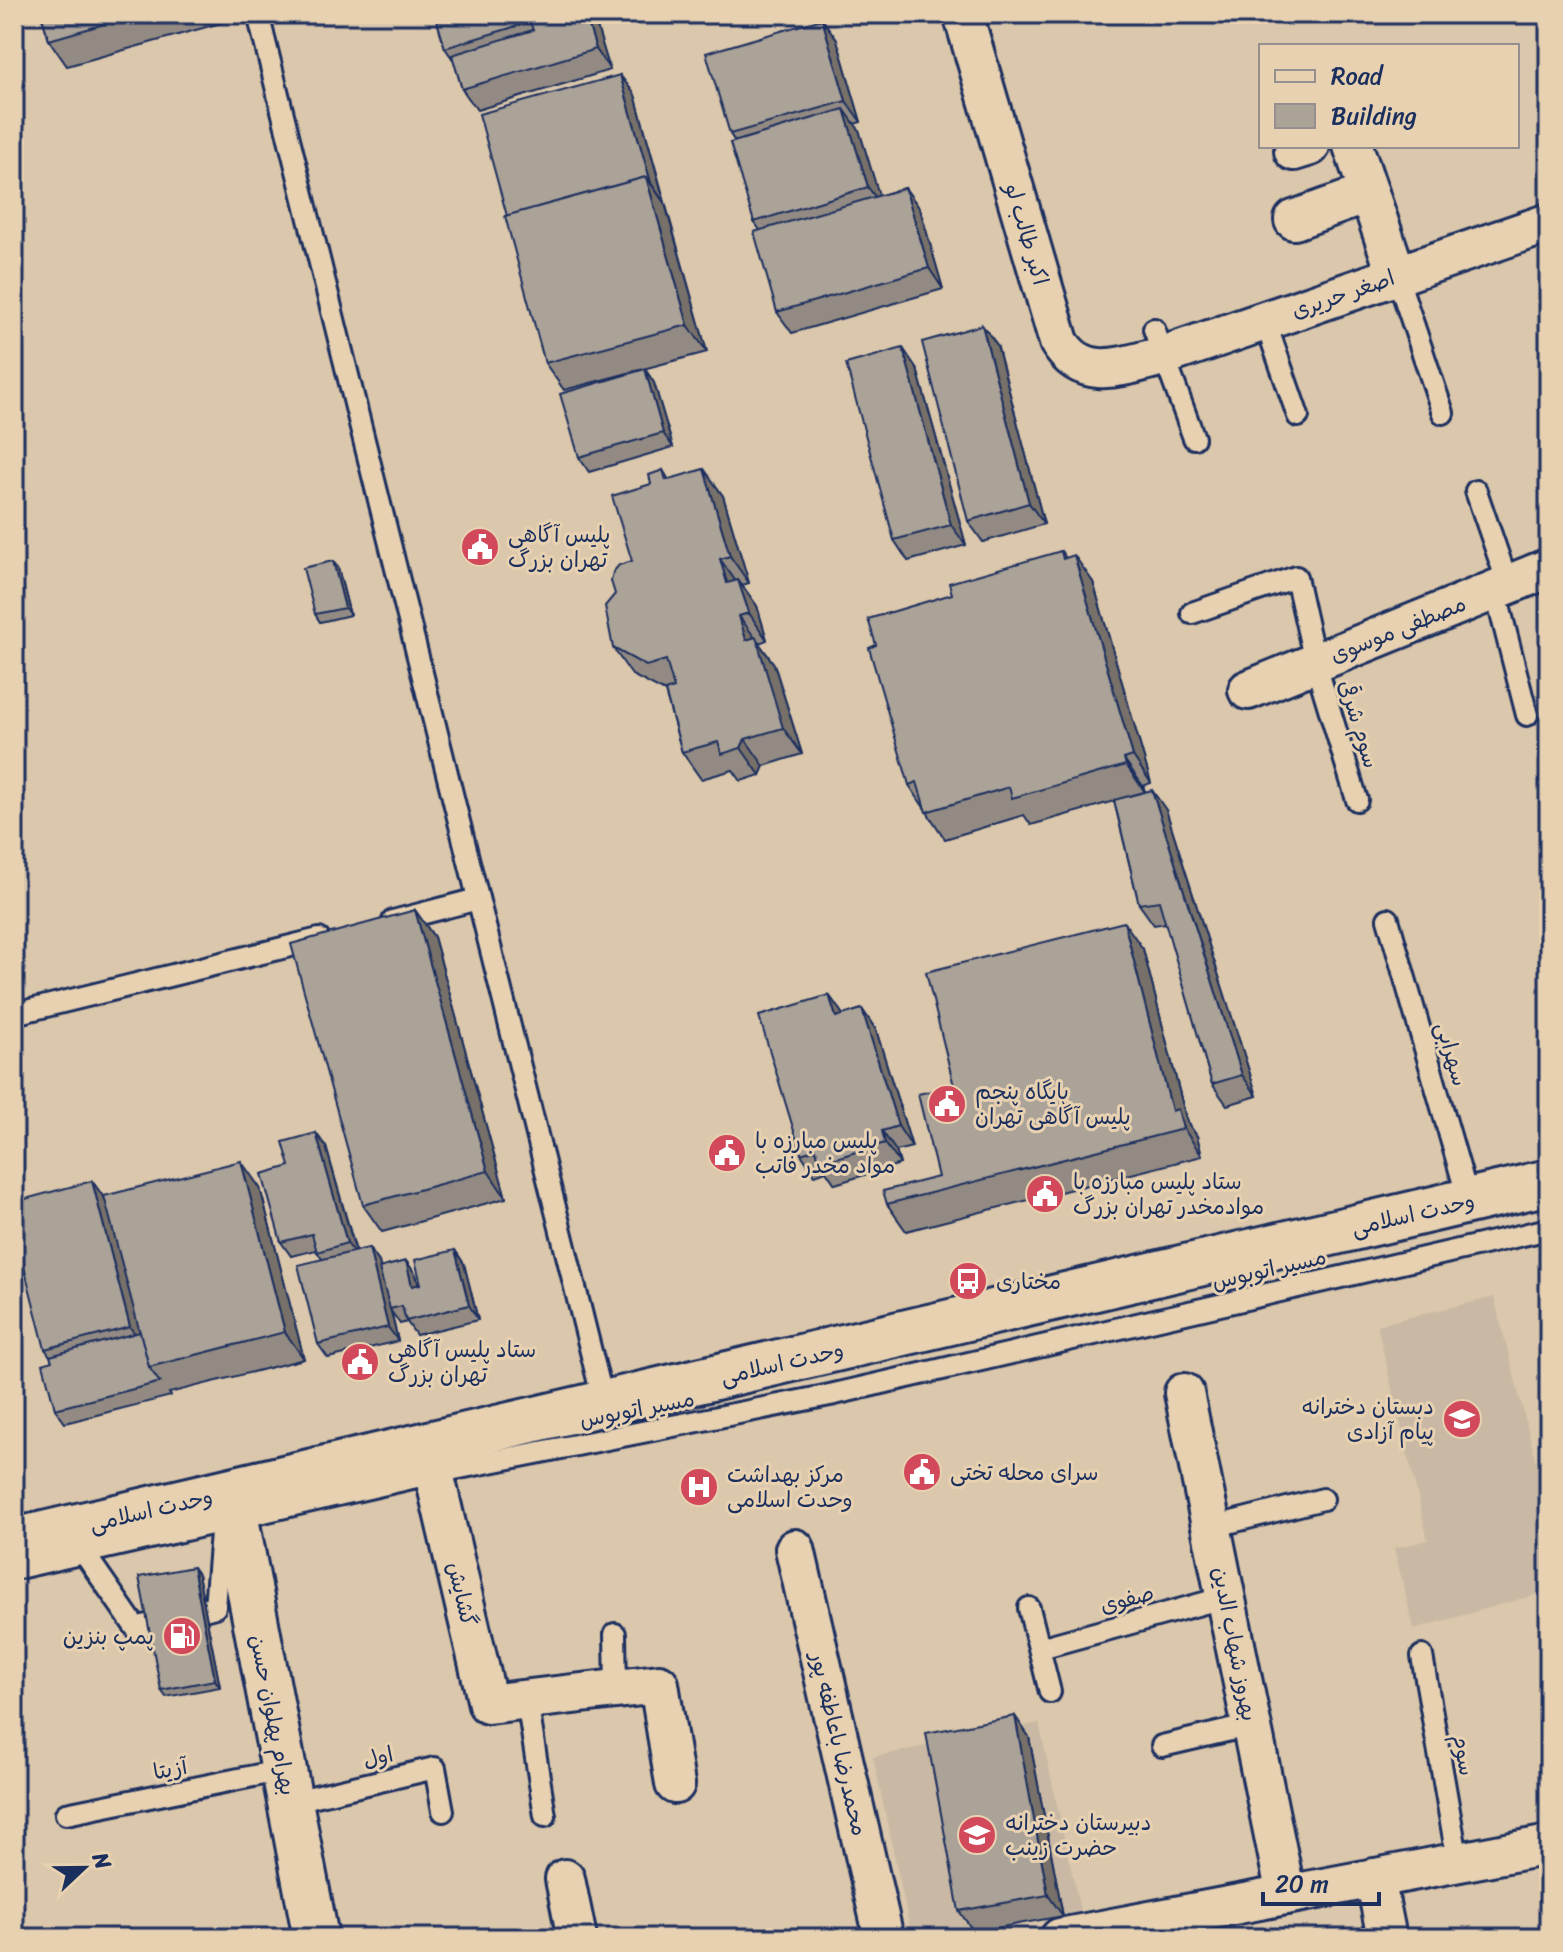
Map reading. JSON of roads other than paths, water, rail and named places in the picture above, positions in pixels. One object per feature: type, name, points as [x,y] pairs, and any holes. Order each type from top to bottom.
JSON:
[{"type":"main road","name":"وحدت اسلامی","points":[[19,1549],[230,1511],[430,1459],[604,1404],[1549,1182]]},
{"type":"main road","name":"بهرام پهلوان حسن","points":[[230,1511],[316,1938]]},
{"type":"street","name":"اکبر طالب لو","points":[[963,14],[1059,342],[1066,354],[1082,366],[1096,369],[1159,342]]},
{"type":"street","points":[[1354,148],[1397,276]]},
{"type":"street","points":[[1294,220],[1369,193]]},
{"type":"street","name":"اصغر حریری","points":[[1159,342],[1265,321],[1549,223]]},
{"type":"street","name":"مصطفی موسوی","points":[[1248,690],[1549,568]]},
{"type":"street","name":"بهروز شهاب الدین","points":[[1184,1393],[1286,1895]]},
{"type":"street","name":"گشایش","points":[[430,1459],[488,1704],[659,1684],[675,1784]]},
{"type":"street","name":"محمدرضا باعاطفه پور","points":[[795,1549],[881,1938]]},
{"type":"street","points":[[1060,1938],[1549,1845]]},
{"type":"street","points":[[1375,1878],[1387,1938]]},
{"type":"street","points":[[565,1879],[577,1938]]},
{"type":"lane","points":[[258,14],[604,1404]]},
{"type":"lane","points":[[1397,276],[1443,413]]},
{"type":"lane","points":[[1265,321],[1298,416]]},
{"type":"lane","points":[[1159,342],[1194,438]]},
{"type":"lane","points":[[1476,491],[1501,587],[1527,715]]},
{"type":"lane","name":"سوم شرقی","points":[[1192,613],[1296,577],[1315,662],[1357,800]]},
{"type":"lane","points":[[370,926],[478,899]]},
{"type":"lane","name":"سهرابی","points":[[1388,919],[1469,1202]]},
{"type":"lane","points":[[14,1014],[339,934]]},
{"type":"lane","name":"مسیر اتوبوس","points":[[430,1459],[830,1395],[1549,1229]]},
{"type":"lane","points":[[1212,1527],[1323,1499]]},
{"type":"lane","points":[[19,1549],[84,1553],[230,1511],[215,1607],[161,1623],[136,1628],[84,1553]]},
{"type":"lane","points":[[19,1549],[84,1553]]},
{"type":"lane","name":"صفوی","points":[[1040,1648],[1226,1597]]},
{"type":"lane","points":[[1029,1608],[1050,1692]]},
{"type":"lane","points":[[615,1634],[616,1689]]},
{"type":"lane","name":"سوم","points":[[1422,1656],[1458,1862]]},
{"type":"lane","points":[[527,1700],[545,1816]]},
{"type":"lane","points":[[1162,1746],[1252,1725]]},
{"type":"lane","name":"اول","points":[[287,1786],[435,1768],[443,1811]]},
{"type":"lane","name":"آزیتا","points":[[66,1814],[287,1786]]},
{"type":"place","name":"پلیس آگاهی تهران بزرگ","points":[[480,547]]},
{"type":"place","name":"پایگاه پنجم پلیس آگاهی تهران","points":[[947,1104]]},
{"type":"place","name":"پلیس مبارزه با مواد مخدر فاتب","points":[[727,1153]]},
{"type":"place","name":"ستاد پلیس مبارزه با موادمخدر تهران بزرگ","points":[[1045,1194]]},
{"type":"place","name":"مختاری","points":[[968,1281]]},
{"type":"place","name":"ستاد پلیس آگاهی تهران بزرگ","points":[[360,1362]]},
{"type":"place","name":"دبستان دخترانه پیام آزادی","points":[[1462,1419]]},
{"type":"place","name":"سرای محله تختی","points":[[922,1472]]},
{"type":"place","name":"مرکز بهداشت وحدت اسلامی","points":[[699,1487]]},
{"type":"place","name":"پمپ بنزین","points":[[182,1636]]},
{"type":"place","name":"دبیرستان دخترانه حضرت زینب","points":[[977,1835]]}]
